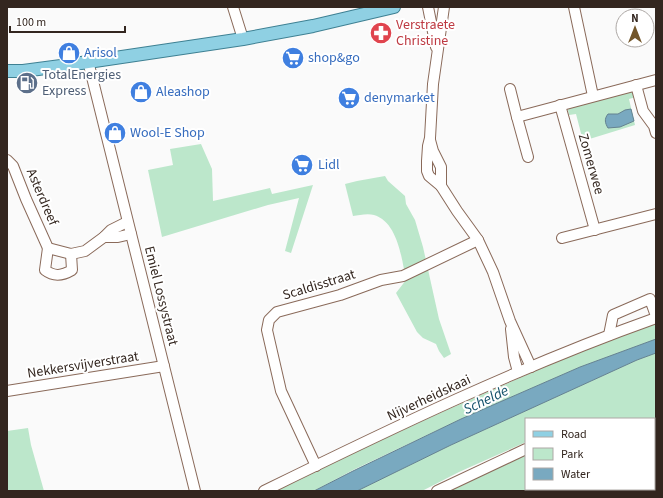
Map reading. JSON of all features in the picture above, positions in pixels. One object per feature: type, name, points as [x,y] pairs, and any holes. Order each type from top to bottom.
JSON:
[{"type":"main road","points":[[7,71],[38,69],[243,39],[327,23],[394,7]]},
{"type":"street","points":[[233,7],[243,39]]},
{"type":"street","points":[[428,7],[437,55]]},
{"type":"street","points":[[444,7],[433,84],[430,138],[441,167],[441,186],[457,212],[478,240],[493,272],[510,321],[531,366]]},
{"type":"street","points":[[574,7],[593,96]]},
{"type":"street","name":"Emiel Lossystraat","points":[[88,62],[194,491]]},
{"type":"street","points":[[517,117],[656,80]]},
{"type":"street","points":[[636,85],[643,111],[655,129]]},
{"type":"street","points":[[510,89],[528,157]]},
{"type":"street","name":"Zomerwee","points":[[560,105],[595,230]]},
{"type":"street","name":"Asterdreef","points":[[7,160],[13,166],[48,248],[45,270],[51,275],[65,274],[72,270],[71,254],[48,248]]},
{"type":"street","points":[[562,238],[656,214]]},
{"type":"street","points":[[71,254],[85,251],[111,230],[127,222]]},
{"type":"street","points":[[104,236],[118,237],[131,234]]},
{"type":"street","name":"Scaldisstraat","points":[[316,466],[281,391],[267,330],[269,320],[277,312],[340,295],[370,283],[403,276],[478,240]]},
{"type":"street","name":"Nijverheidskaai","points":[[264,491],[531,366],[656,317],[650,299],[613,315],[609,335]]},
{"type":"street","points":[[510,321],[514,357],[518,372]]},
{"type":"street","name":"Nekkersvijverstraat","points":[[7,391],[164,366]]},
{"type":"street","points":[[437,491],[525,449]]},
{"type":"green space","points":[[633,91],[636,97],[629,99],[635,125],[583,141],[576,114],[569,115],[569,108]]},
{"type":"green space","points":[[201,144],[212,169],[213,201],[270,188],[272,194],[313,185],[291,253],[285,251],[299,198],[268,205],[162,237],[148,170],[173,165],[170,149]]},
{"type":"green space","points":[[385,176],[388,181],[405,196],[406,204],[415,220],[423,247],[439,319],[451,354],[444,358],[436,344],[423,338],[417,332],[396,293],[406,280],[398,243],[389,225],[382,219],[372,214],[353,216],[345,184]]},
{"type":"green space","points":[[656,323],[656,339],[580,367],[461,419],[353,470],[314,491],[273,491],[518,378]]},
{"type":"green space","points":[[656,353],[655,489],[655,418],[525,418],[525,442],[459,472],[422,491],[357,491],[451,445],[637,360]]},
{"type":"green space","points":[[28,428],[31,445],[44,491],[7,491],[7,431]]},
{"type":"green space","points":[[525,452],[525,490],[653,490],[652,491],[446,491]]},
{"type":"water","points":[[631,109],[634,121],[620,127],[608,128],[605,121],[608,114],[618,114],[625,110]]},
{"type":"water","name":"Schelde","points":[[656,339],[656,353],[637,360],[451,445],[357,491],[314,491],[461,419],[580,367]]},
{"type":"place","name":"Verstraete Christine","points":[[381,33]]},
{"type":"place","name":"Arisol","points":[[69,53]]},
{"type":"place","name":"shop&go","points":[[293,58]]},
{"type":"place","name":"TotalEnergies Express","points":[[27,83]]},
{"type":"place","name":"Aleashop","points":[[141,92]]},
{"type":"place","name":"denymarket","points":[[349,98]]},
{"type":"place","name":"Wool-E Shop","points":[[115,133]]},
{"type":"place","name":"Lidl","points":[[302,165]]}]
